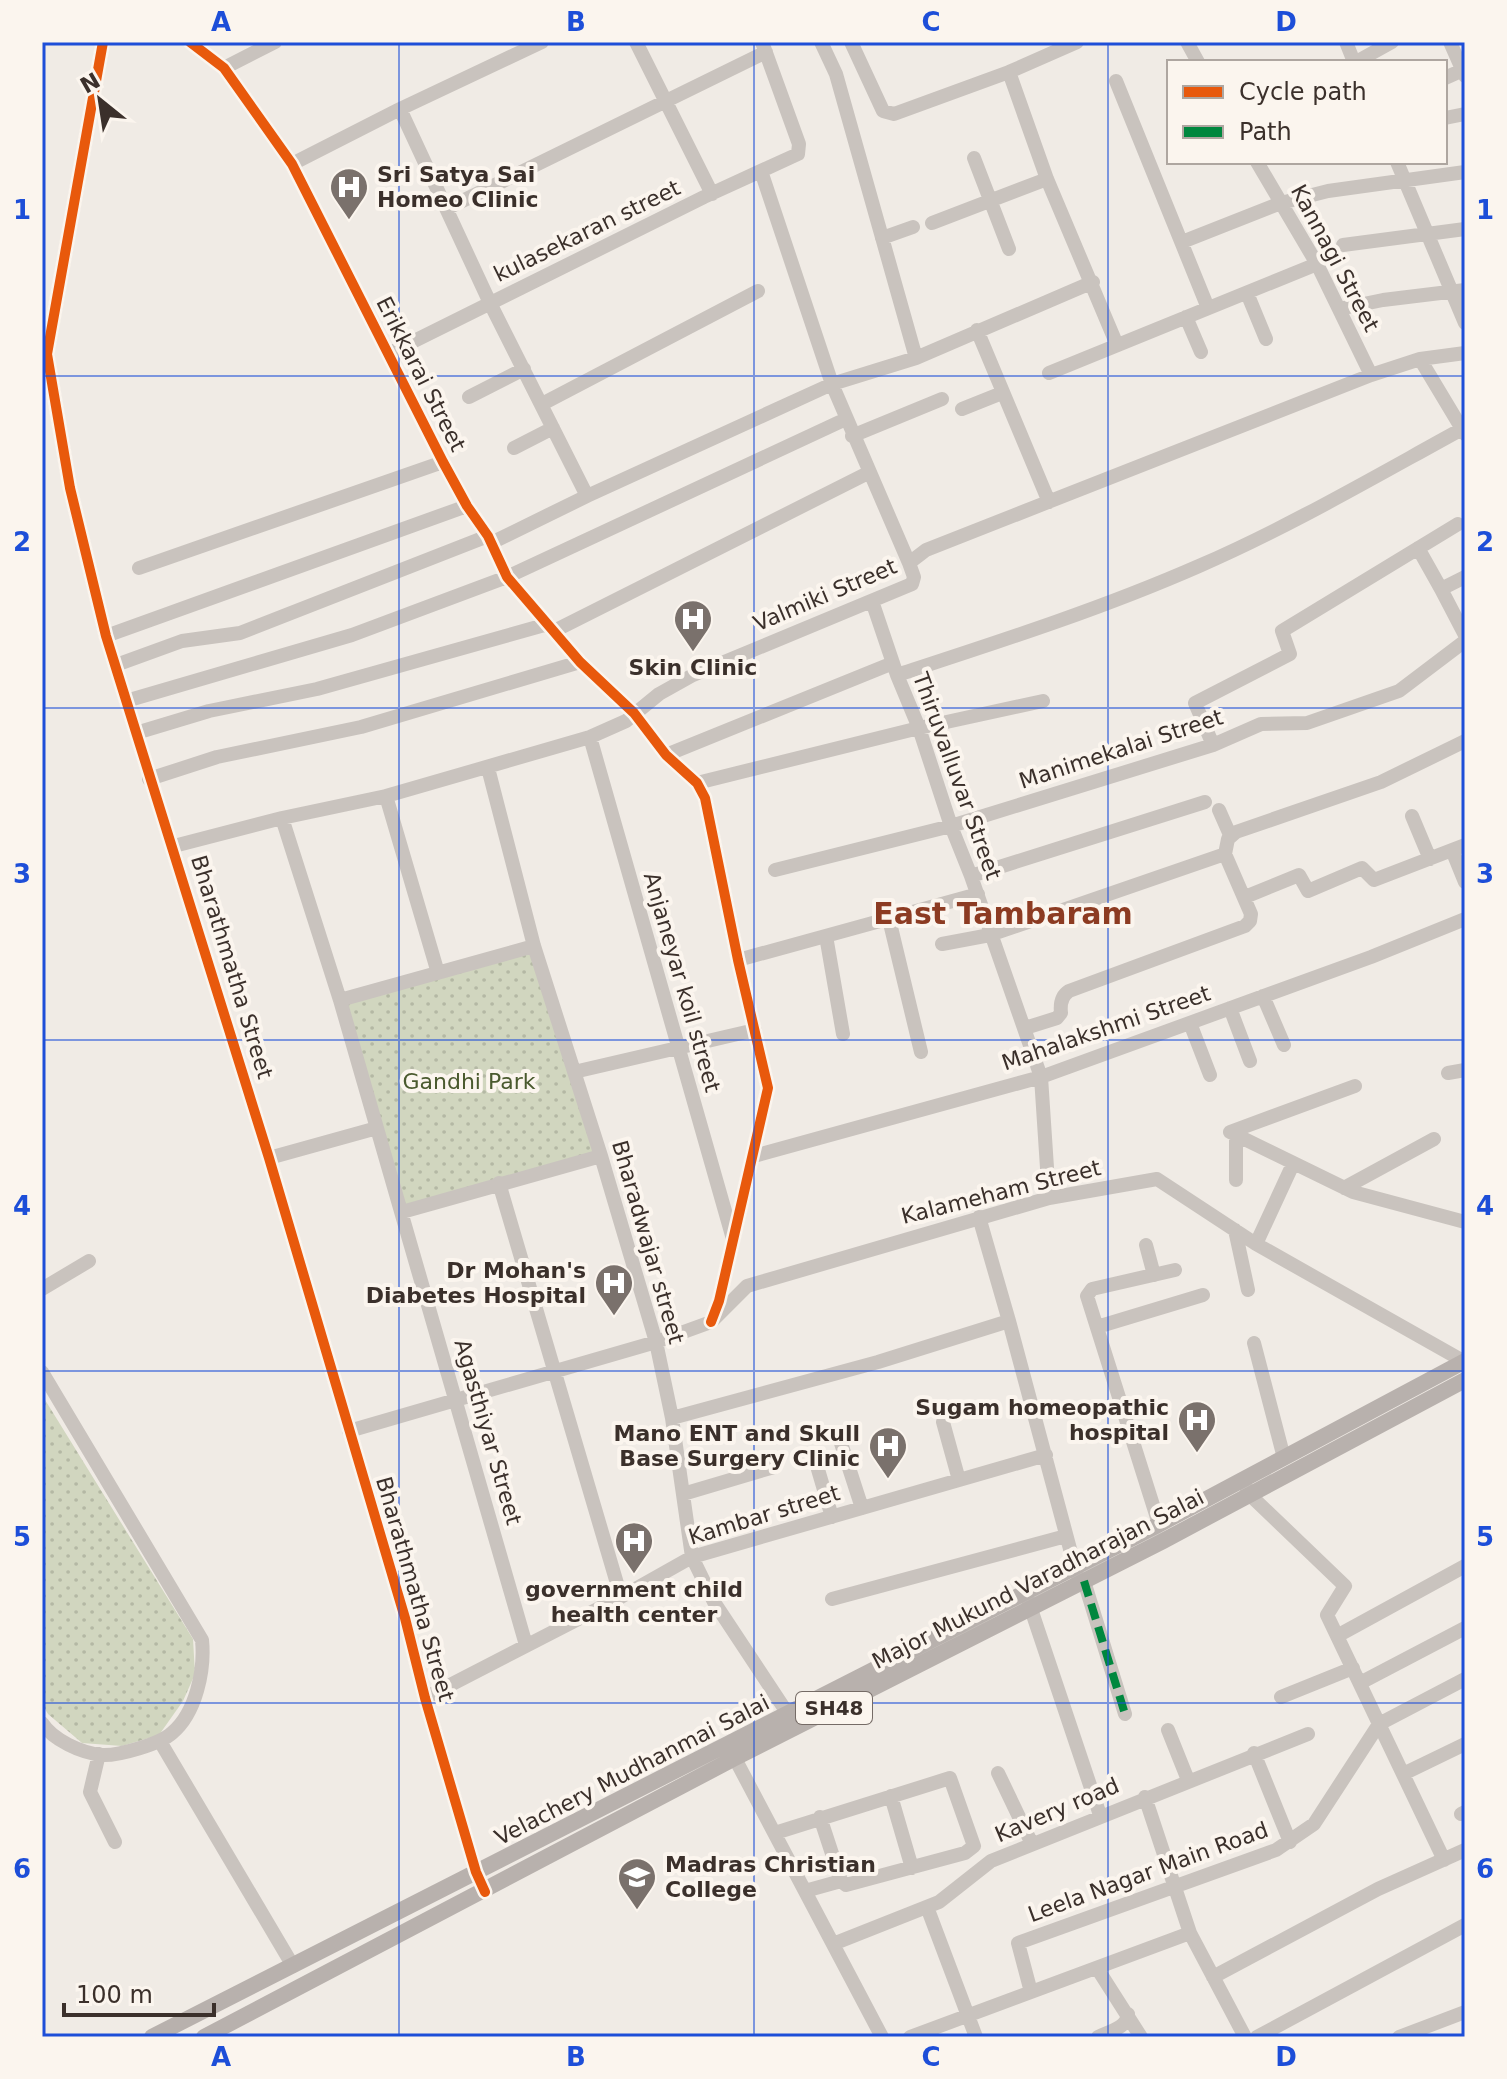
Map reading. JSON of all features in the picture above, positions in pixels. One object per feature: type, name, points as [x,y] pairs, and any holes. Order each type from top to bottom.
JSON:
[{"type":"main road","name":"Major Mukund Varadharajan Salai","points":[[1079,1577],[1159,1524],[1246,1488],[1284,1458],[1465,1361]]},
{"type":"main road","name":"Major Mukund Varadharajan Salai","points":[[792,1720],[1465,1380]]},
{"type":"main road","name":"Velachery Mudhanmai Salai","points":[[152,2037],[476,1872],[792,1720]]},
{"type":"main road","name":"SH48","points":[[204,2037],[485,1892],[731,1750]]},
{"type":"street","name":"Bharathmatha Street","points":[[103,42],[47,354],[70,488],[106,636],[269,1158],[405,1618],[476,1872],[485,1892]]},
{"type":"street","name":"Erikkarai Street","points":[[190,42],[224,68],[292,164],[443,462],[507,577],[580,662],[634,713],[666,755],[697,783]]},
{"type":"street","points":[[224,68],[275,42]]},
{"type":"street","points":[[292,164],[542,42]]},
{"type":"street","points":[[636,42],[712,194]]},
{"type":"street","points":[[821,42],[836,74],[916,358]]},
{"type":"street","points":[[851,42],[883,111],[888,114],[1009,72],[1077,42]]},
{"type":"street","points":[[1187,42],[1197,60]]},
{"type":"street","points":[[1359,60],[1392,42]]},
{"type":"street","points":[[1450,42],[1464,72]]},
{"type":"street","points":[[448,208],[667,101],[764,47]]},
{"type":"street","name":"kulasekaran street","points":[[388,354],[798,154],[799,144],[764,47]]},
{"type":"street","points":[[1009,72],[1047,179],[1117,345]]},
{"type":"street","points":[[1116,81],[1208,308]]},
{"type":"street","points":[[400,109],[490,303],[587,496]]},
{"type":"street","points":[[974,158],[1009,249]]},
{"type":"street","name":"Kannagi Street","points":[[1258,164],[1317,264],[1371,375]]},
{"type":"street","points":[[1398,164],[1428,235],[1458,290],[1465,323]]},
{"type":"street","points":[[761,171],[832,384],[909,563]]},
{"type":"street","points":[[1182,242],[1281,203],[1328,191],[1465,172]]},
{"type":"street","points":[[932,223],[1047,179]]},
{"type":"street","points":[[882,238],[913,227]]},
{"type":"street","points":[[1343,245],[1465,229]]},
{"type":"street","points":[[1049,373],[1317,264]]},
{"type":"street","points":[[116,665],[182,641],[240,633],[489,540],[832,384],[916,358],[1093,282]]},
{"type":"street","points":[[1339,309],[1458,290]]},
{"type":"street","points":[[542,404],[758,291]]},
{"type":"street","points":[[1247,293],[1266,339]]},
{"type":"street","points":[[1186,317],[1201,352]]},
{"type":"street","points":[[977,330],[1049,502]]},
{"type":"street","name":"Valmiki Street","points":[[174,846],[282,818],[386,796],[590,737],[613,728],[693,675],[912,584],[914,577],[909,563],[926,550],[1371,375],[1420,359],[1465,353]]},
{"type":"street","points":[[666,755],[895,669],[1029,632],[1199,566],[1464,431],[1420,359]]},
{"type":"street","points":[[469,397],[524,369]]},
{"type":"street","points":[[962,409],[1002,393]]},
{"type":"street","points":[[852,436],[942,399]]},
{"type":"street","points":[[126,701],[352,635],[507,577],[846,419]]},
{"type":"street","points":[[514,448],[553,428]]},
{"type":"street","points":[[139,568],[443,462]]},
{"type":"street","points":[[136,733],[209,711],[317,689],[551,628],[868,473]]},
{"type":"street","points":[[106,636],[467,506]]},
{"type":"street","points":[[1213,745],[1195,703],[1290,654],[1282,631],[1458,524]]},
{"type":"street","points":[[1418,548],[1465,638]]},
{"type":"street","points":[[1441,589],[1465,577]]},
{"type":"street","name":"Thiruvalluvar Street","points":[[872,601],[1041,1077],[1049,1198]]},
{"type":"street","name":"Manimekalai Street","points":[[775,870],[951,826],[1213,745],[1261,724],[1307,723],[1399,691],[1465,638]]},
{"type":"street","points":[[149,779],[217,757],[361,727],[580,662]]},
{"type":"street","points":[[349,1431],[656,1342],[711,1322],[719,1301],[768,1088],[738,960],[710,815],[697,783],[1043,701]]},
{"type":"street","name":"Anjaneyar koil street","points":[[590,737],[733,1239]]},
{"type":"street","points":[[1230,835],[1381,782],[1465,741]]},
{"type":"street","name":"Bharadwajar street","points":[[488,768],[534,946],[656,1342],[672,1418],[692,1557],[714,1602],[792,1720]]},
{"type":"street","points":[[386,796],[438,973]]},
{"type":"street","points":[[971,876],[1205,802]]},
{"type":"street","points":[[1025,1028],[1057,1018],[1061,1013],[1060,1003],[1064,994],[1069,991],[1245,926],[1250,921],[1251,914],[1245,897],[1225,854],[1230,835],[1219,810]]},
{"type":"street","points":[[1412,816],[1430,859]]},
{"type":"street","name":"Agasthiyar Street","points":[[282,818],[340,1000],[526,1645]]},
{"type":"street","points":[[1245,897],[1297,875],[1308,891],[1360,869],[1365,869],[1374,880],[1459,848],[1465,882]]},
{"type":"street","points":[[942,944],[990,935],[1225,854]]},
{"type":"street","points":[[738,960],[978,894]]},
{"type":"street","points":[[889,919],[921,1052]]},
{"type":"street","name":"Mahalakshmi Street","points":[[754,1156],[1041,1077],[1465,919]]},
{"type":"street","points":[[826,936],[843,1034]]},
{"type":"street","points":[[340,1000],[534,946]]},
{"type":"street","points":[[1263,996],[1284,1045]]},
{"type":"street","points":[[1230,1008],[1250,1061]]},
{"type":"street","points":[[1190,1023],[1210,1075]]},
{"type":"street","points":[[574,1072],[755,1030]]},
{"type":"street","points":[[1448,1073],[1465,1070]]},
{"type":"street","points":[[1233,1134],[1355,1086]]},
{"type":"street","points":[[269,1158],[377,1128]]},
{"type":"street","points":[[1233,1134],[1349,1190],[1465,1222]]},
{"type":"street","points":[[1233,1134],[1236,1180]]},
{"type":"street","points":[[1349,1190],[1434,1139]]},
{"type":"street","points":[[402,1212],[601,1156]]},
{"type":"street","points":[[1256,1244],[1293,1164]]},
{"type":"street","name":"Kalameham Street","points":[[711,1322],[747,1286],[1049,1198],[1157,1179],[1256,1244],[1465,1361]]},
{"type":"street","points":[[499,1183],[621,1597]]},
{"type":"street","points":[[979,1217],[1066,1536],[1125,1714]]},
{"type":"street","points":[[1235,1230],[1248,1290]]},
{"type":"street","points":[[1146,1245],[1154,1275]]},
{"type":"street","points":[[42,1289],[89,1261]]},
{"type":"street","points":[[1159,1524],[1087,1296],[1089,1290],[1175,1270]]},
{"type":"street","points":[[1097,1327],[1203,1295]]},
{"type":"street","points":[[672,1418],[878,1362],[1009,1321]]},
{"type":"street","points":[[1254,1343],[1284,1458]]},
{"type":"street","points":[[42,1372],[202,1640],[203,1654],[197,1690],[176,1731],[161,1743],[99,1754],[69,1745],[42,1723]]},
{"type":"street","points":[[943,1422],[959,1480]]},
{"type":"street","points":[[840,1440],[862,1508]]},
{"type":"street","name":"Kambar street","points":[[425,1698],[692,1557],[1046,1455]]},
{"type":"street","points":[[817,1466],[832,1517]]},
{"type":"street","points":[[683,1494],[774,1467]]},
{"type":"street","points":[[1246,1488],[1345,1586],[1327,1615],[1444,1860]]},
{"type":"street","points":[[832,1599],[1066,1536]]},
{"type":"street","points":[[1337,1636],[1465,1566]]},
{"type":"street","points":[[1028,1600],[1100,1815]]},
{"type":"street","points":[[1360,1683],[1465,1628]]},
{"type":"street","points":[[1281,1697],[1353,1668]]},
{"type":"street","points":[[1379,1724],[1465,1679]]},
{"type":"street","name":"Leela Nagar Main Road","points":[[1031,1992],[1018,1943],[1276,1850],[1290,1842],[1314,1824],[1379,1724]]},
{"type":"street","points":[[1168,1730],[1188,1780]]},
{"type":"street","name":"Kavery road","points":[[833,1944],[939,1902],[991,1861],[1254,1753],[1308,1734]]},
{"type":"street","points":[[161,1743],[293,1966]]},
{"type":"street","points":[[1403,1774],[1465,1744]]},
{"type":"street","points":[[731,1750],[882,2037]]},
{"type":"street","points":[[1254,1753],[1290,1842]]},
{"type":"street","points":[[99,1754],[90,1792],[115,1842]]},
{"type":"street","points":[[998,1773],[1032,1844]]},
{"type":"street","points":[[775,1833],[820,1817],[950,1778],[974,1846],[971,1851],[846,1885],[841,1881],[820,1817]]},
{"type":"street","points":[[891,1796],[912,1868]]},
{"type":"street","points":[[1145,1797],[1190,1933],[1245,2037]]},
{"type":"street","points":[[1213,1977],[1378,1889],[1465,1850]]},
{"type":"street","points":[[805,1891],[841,1881]]},
{"type":"street","points":[[927,1907],[976,2037]]},
{"type":"street","points":[[1257,2037],[1275,2032],[1442,1934],[1465,1925]]},
{"type":"street","points":[[910,2037],[1190,1933]]},
{"type":"street","points":[[1097,1968],[1141,2037]]},
{"type":"street","points":[[1399,2037],[1465,2012]]},
{"type":"street","points":[[1098,2037],[1123,2025],[1128,2014]]},
{"type":"green space","name":"Gandhi Park","points":[[532,946],[601,1156],[402,1212],[342,1005]]},
{"type":"green space","points":[[42,1395],[193,1639],[195,1674],[183,1701],[159,1735],[122,1746],[82,1743],[48,1714],[42,1704]]},
{"type":"marked path","points":[[1084,1581],[1125,1714]]},
{"type":"cycle path","points":[[103,42],[47,354],[70,488],[106,636],[269,1158],[405,1618],[476,1872],[485,1892]]},
{"type":"cycle path","points":[[190,42],[224,68],[292,164],[443,462],[488,536],[507,577],[580,662],[634,713],[666,755],[697,783],[705,798],[768,1088],[719,1301],[711,1322]]},
{"type":"place","name":"Sri Satya Sai Homeo Clinic","points":[[349,221]]},
{"type":"place","name":"Skin Clinic","points":[[693,653]]},
{"type":"place","name":"Dr Mohan's Diabetes Hospital","points":[[614,1317]]},
{"type":"place","name":"Sugam homeopathic hospital","points":[[1197,1454]]},
{"type":"place","name":"Mano ENT and Skull Base Surgery Clinic","points":[[888,1480]]},
{"type":"place","name":"government child health center","points":[[634,1575]]},
{"type":"place","name":"Madras Christian College","points":[[637,1911]]},
{"type":"district","name":"East Tambaram","points":[[1003,913]]}]
